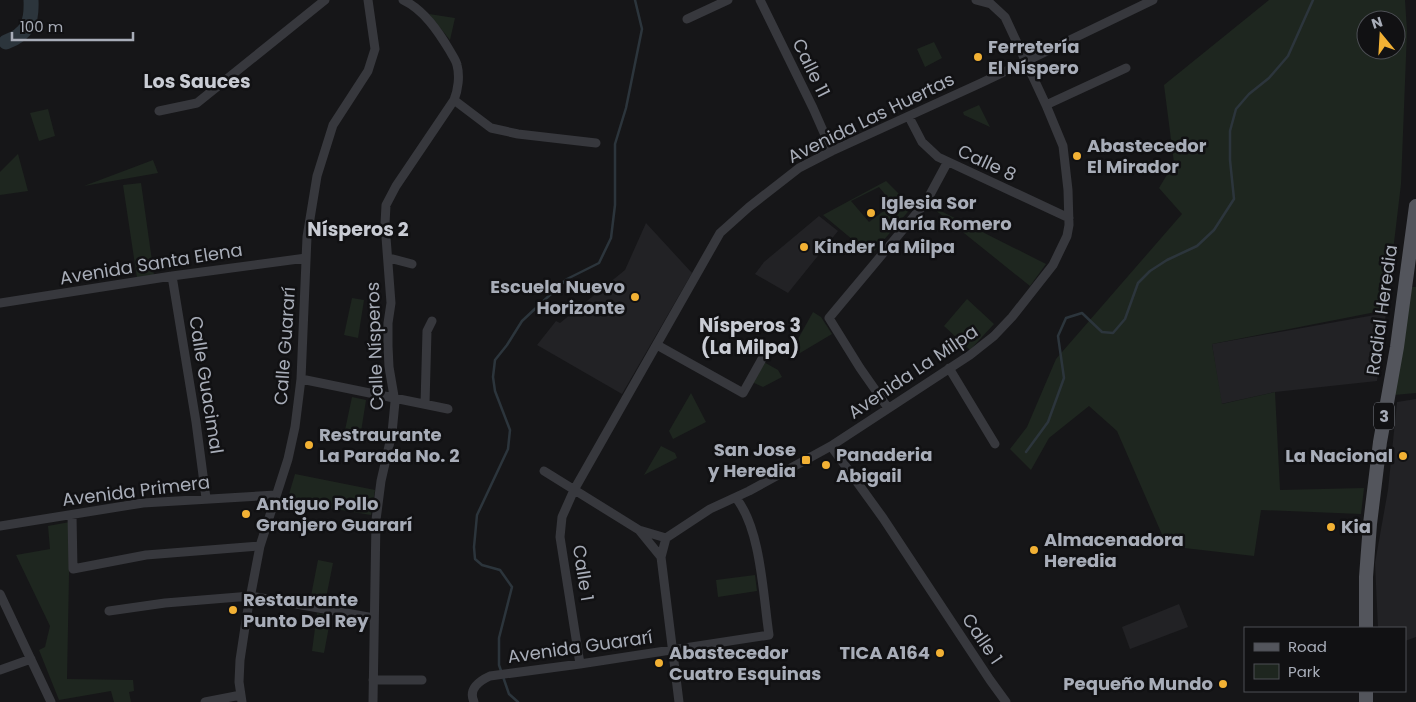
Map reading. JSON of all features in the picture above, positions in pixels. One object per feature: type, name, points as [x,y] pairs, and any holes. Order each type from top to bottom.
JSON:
[{"type":"main road","name":"Radial Heredia","points":[[1366,627],[1366,577],[1370,524],[1380,442],[1397,347],[1416,206]]},
{"type":"street","points":[[159,111],[197,103],[325,0]]},
{"type":"street","name":"Calle Guararí","points":[[241,699],[239,682],[240,660],[260,546],[288,458],[295,427],[301,379],[307,237],[317,176],[328,138],[341,112],[368,71],[375,49],[368,0]]},
{"type":"street","name":"Calle Nísperos","points":[[373,702],[376,520],[381,481],[392,433],[394,398],[388,346],[388,324],[391,303],[385,224],[386,205],[396,186],[454,100],[458,90],[457,65],[442,39],[427,18],[412,4],[403,0]]},
{"type":"street","points":[[687,19],[728,0]]},
{"type":"street","name":"Calle 11","points":[[760,0],[832,151]]},
{"type":"street","name":"Avenida La Milpa","points":[[666,538],[710,509],[736,498],[831,446],[970,355],[994,336],[1053,265],[1067,236],[1069,218],[1063,146],[1005,17],[991,4],[976,0]]},
{"type":"street","name":"Avenida Las Huertas","points":[[574,490],[720,233],[749,207],[799,168],[832,151],[908,117],[1153,0]]},
{"type":"street","points":[[1046,105],[1126,68]]},
{"type":"street","points":[[454,100],[491,128],[518,134],[596,143]]},
{"type":"street","name":"Calle 8","points":[[908,117],[922,142],[938,158],[1069,218]]},
{"type":"street","points":[[888,408],[830,321],[830,316],[926,202],[947,163]]},
{"type":"street","name":"Avenida Santa Elena","points":[[0,303],[172,276],[306,258]]},
{"type":"street","points":[[389,258],[412,264]]},
{"type":"street","name":"Calle Guacimal","points":[[172,276],[196,422],[206,498]]},
{"type":"street","points":[[425,404],[427,331],[432,321]]},
{"type":"street","points":[[657,344],[742,393],[762,359]]},
{"type":"street","points":[[949,368],[995,444]]},
{"type":"street","points":[[301,379],[448,409]]},
{"type":"street","name":"Calle 1","points":[[831,446],[882,516],[1006,702]]},
{"type":"street","points":[[544,471],[639,530],[666,538],[661,557],[680,702]]},
{"type":"street","name":"Calle 1","points":[[574,490],[562,517],[560,537],[580,664]]},
{"type":"street","name":"Avenida Primera","points":[[0,526],[143,503],[276,495]]},
{"type":"street","name":"Avenida Guararí","points":[[474,702],[472,697],[474,687],[481,680],[490,676],[769,635],[754,538],[750,522],[736,498]]},
{"type":"street","points":[[72,515],[73,569],[146,555],[260,546]]},
{"type":"street","points":[[639,530],[661,557]]},
{"type":"street","points":[[0,596],[51,702]]},
{"type":"street","points":[[109,611],[165,603],[251,596],[374,618]]},
{"type":"street","points":[[0,670],[31,659]]},
{"type":"street","points":[[373,680],[422,680]]},
{"type":"street","points":[[205,702],[241,699]]},
{"type":"shaded area","name":"Kinder La Milpa","points":[[819,216],[838,231],[788,293],[755,274],[764,262]]},
{"type":"shaded area","name":"Escuela Nuevo Horizonte","points":[[646,223],[692,273],[622,394],[537,345],[556,321],[560,323],[625,270]]},
{"type":"shaded area","points":[[1386,313],[1377,381],[1275,392],[1221,404],[1212,344]]},
{"type":"shaded area","points":[[1416,399],[1416,637],[1406,641],[1406,627],[1378,627],[1375,563],[1388,490],[1397,402]]},
{"type":"shaded area","points":[[1179,604],[1188,627],[1130,649],[1122,627]]},
{"type":"green space","points":[[1269,0],[1405,0],[1406,10],[1356,10],[1356,60],[1406,60],[1401,184],[1386,310],[1212,344],[1222,404],[1275,392],[1280,490],[1364,488],[1361,514],[1261,510],[1254,556],[1167,546],[1117,431],[1089,406],[1049,438],[1031,470],[1010,449],[1027,427],[1056,359],[1182,214],[1159,188],[1174,163],[1164,85]]},
{"type":"green space","points":[[429,14],[455,18],[450,40]]},
{"type":"green space","points":[[1406,16],[1407,31],[1406,56]]},
{"type":"green space","points":[[934,42],[942,58],[925,67],[917,49]]},
{"type":"green space","points":[[979,105],[990,127],[964,115],[963,112]]},
{"type":"green space","points":[[48,109],[55,136],[39,141],[30,113]]},
{"type":"green space","points":[[18,154],[28,191],[0,195],[0,172]]},
{"type":"green space","points":[[153,160],[158,173],[84,186]]},
{"type":"green space","points":[[886,181],[912,207],[871,255],[823,215]],"holes":[[[879,187],[893,204],[869,222],[851,201]]]},
{"type":"green space","points":[[141,183],[154,275],[137,278],[123,185]]},
{"type":"green space","points":[[929,205],[1046,264],[1030,286]]},
{"type":"green space","points":[[1407,287],[1416,287],[1416,393],[1394,395]]},
{"type":"green space","points":[[352,298],[364,300],[358,338],[344,335]]},
{"type":"green space","points":[[967,299],[994,324],[970,350],[944,326]]},
{"type":"green space","points":[[813,312],[821,317],[832,334],[790,359],[788,357]]},
{"type":"green space","points":[[762,361],[778,370],[782,377],[763,387],[752,382]]},
{"type":"green space","points":[[691,393],[706,422],[673,439],[669,431]]},
{"type":"green space","points":[[352,397],[366,400],[360,438],[344,435]]},
{"type":"green space","points":[[661,446],[675,453],[677,458],[644,475]]},
{"type":"green space","points":[[295,474],[375,490],[371,515],[287,501]]},
{"type":"green space","points":[[70,522],[67,679],[133,680],[134,691],[129,692],[131,702],[114,702],[111,691],[59,700],[39,650],[45,647],[50,626],[16,555],[50,549],[48,526]]},
{"type":"green space","points":[[318,560],[333,563],[325,603],[310,601]]},
{"type":"green space","points":[[755,575],[757,591],[718,597],[716,580]]},
{"type":"green space","points":[[317,613],[331,616],[324,653],[312,651]]},
{"type":"waterway","points":[[6,42],[19,35],[27,26],[31,15],[31,0]]},
{"type":"waterway","points":[[518,702],[509,694],[499,665],[499,638],[512,587],[500,570],[482,565],[475,559],[474,547],[477,515],[508,449],[510,430],[495,391],[493,377],[495,360],[522,321],[567,279],[599,263],[611,238],[615,205],[615,144],[626,108],[642,29],[635,0]]},
{"type":"waterway","points":[[1026,452],[1048,422],[1064,378],[1058,336],[1066,318],[1082,313],[1102,332],[1113,333],[1125,319],[1138,283],[1150,271],[1167,260],[1197,246],[1214,230],[1234,199],[1230,160],[1230,131],[1236,109],[1249,94],[1269,78],[1288,56],[1313,0]]},
{"type":"place","name":"Ferretería El Níspero","points":[[978,57]]},
{"type":"place","name":"Abastecedor El Mirador","points":[[1077,156]]},
{"type":"place","name":"Iglesia Sor María Romero","points":[[871,213]]},
{"type":"place","name":"Kinder La Milpa","points":[[804,247]]},
{"type":"place","name":"Escuela Nuevo Horizonte","points":[[635,297]]},
{"type":"place","name":"Restraurante La Parada No. 2","points":[[309,445]]},
{"type":"place","name":"La Nacional","points":[[1403,456]]},
{"type":"place","name":"San Jose y Heredia","points":[[806,460]]},
{"type":"place","name":"Panaderia Abigail","points":[[826,465]]},
{"type":"place","name":"Antiguo Pollo Granjero Guararí","points":[[246,514]]},
{"type":"place","name":"Kia","points":[[1331,527]]},
{"type":"place","name":"Almacenadora Heredia","points":[[1034,550]]},
{"type":"place","name":"Restaurante Punto Del Rey","points":[[233,610]]},
{"type":"place","name":"TICA A164","points":[[940,653]]},
{"type":"place","name":"Abastecedor Cuatro Esquinas","points":[[659,663]]},
{"type":"place","name":"Pequeño Mundo","points":[[1223,684]]},
{"type":"district","name":"Los Sauces","points":[[197,81]]},
{"type":"district","name":"Nísperos 2","points":[[358,229]]},
{"type":"district","name":"Nísperos 3 (La Milpa)","points":[[750,336]]}]
